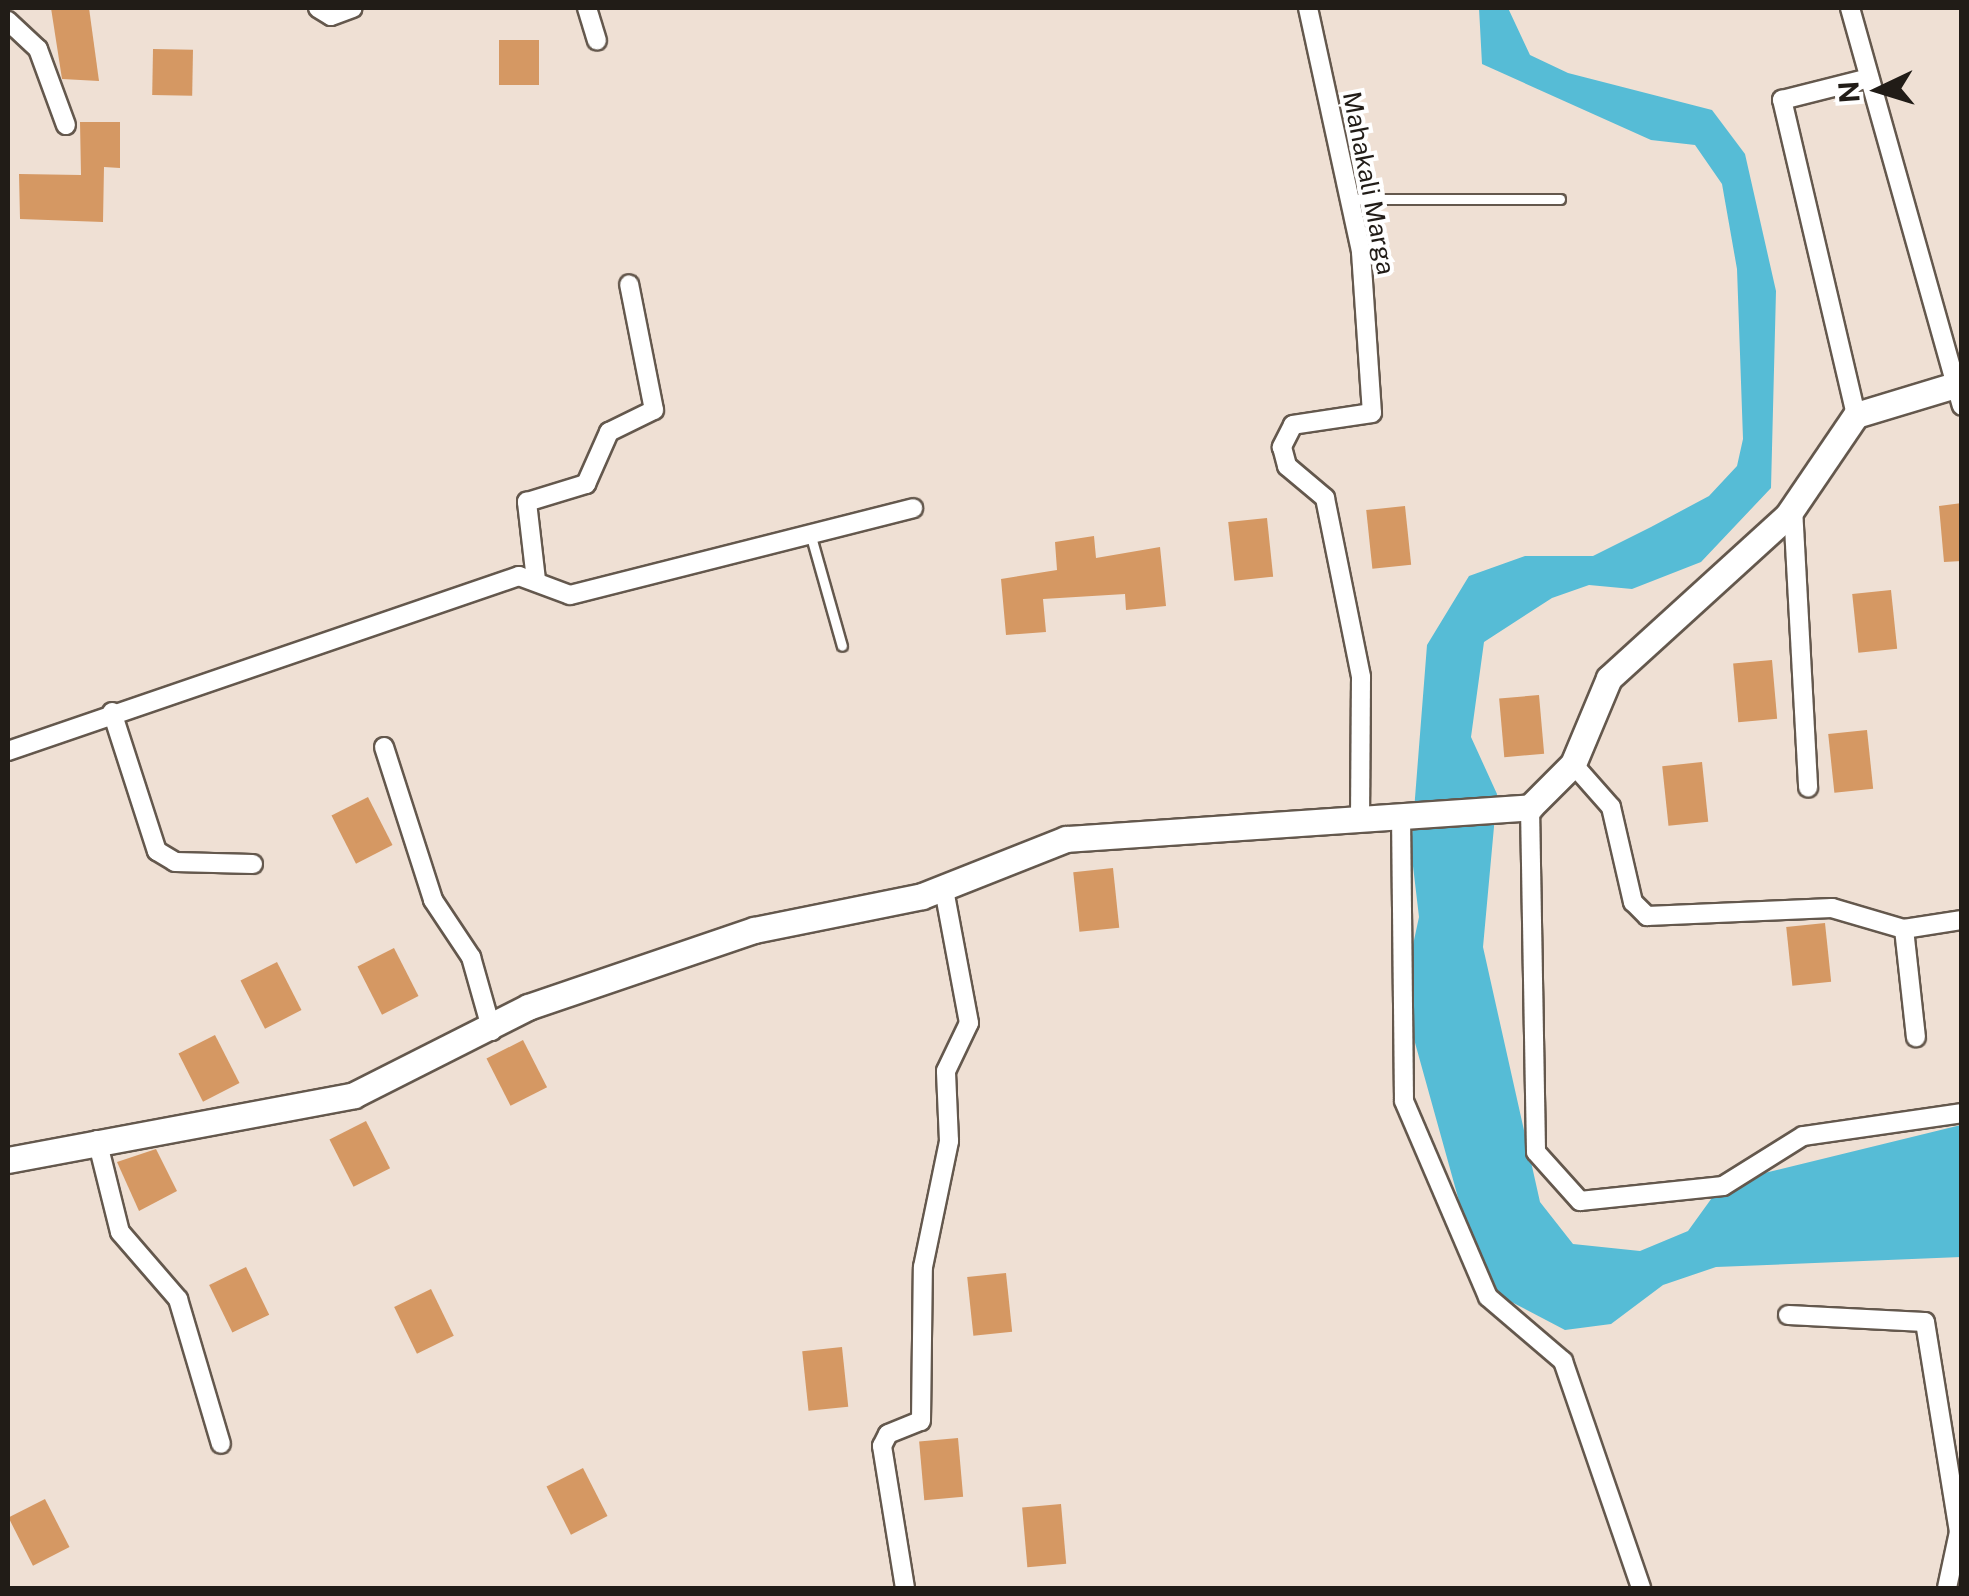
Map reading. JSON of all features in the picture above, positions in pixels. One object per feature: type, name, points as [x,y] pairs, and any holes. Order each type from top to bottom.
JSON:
[{"type":"main road","points":[[8,1160],[354,1094],[492,1031],[528,1006],[696,947],[944,889],[1066,839],[1518,808],[1573,764],[1609,678],[1793,508],[1856,414],[1958,391]]},
{"type":"street","points":[[318,8],[331,16],[353,8]]},
{"type":"street","points":[[587,8],[597,41]]},
{"type":"street","name":"Mahakali Marga","points":[[1308,8],[1350,199],[1372,413],[1294,425],[1282,446],[1287,466],[1324,498],[1360,677],[1360,818]]},
{"type":"street","points":[[1850,8],[1958,391]]},
{"type":"street","points":[[8,21],[33,39],[66,125]]},
{"type":"street","points":[[1856,414],[1782,100],[1869,78]]},
{"type":"street","points":[[536,580],[527,502],[586,484],[610,432],[654,410],[629,284]]},
{"type":"street","points":[[8,751],[388,615],[518,576],[570,595],[913,508]]},
{"type":"street","points":[[1793,508],[1808,788]]},
{"type":"street","points":[[112,712],[157,851],[175,862],[253,864]]},
{"type":"street","points":[[384,747],[433,900],[471,957],[492,1031]]},
{"type":"street","points":[[1573,764],[1611,806],[1634,902],[1646,916],[1832,908],[1904,929],[1962,920]]},
{"type":"street","points":[[1518,808],[1536,1152],[1580,1200],[1715,1188],[1803,1136],[1962,1113]]},
{"type":"street","points":[[1406,814],[1404,1101],[1488,1297],[1563,1361],[1640,1588]]},
{"type":"street","points":[[905,1588],[882,1446],[888,1434],[921,1421],[923,1266],[949,1141],[946,1071],[968,1023],[944,889]]},
{"type":"street","points":[[1904,929],[1916,1037]]},
{"type":"street","points":[[97,1140],[120,1232],[178,1299],[221,1444]]},
{"type":"street","points":[[1788,1315],[1925,1322],[1959,1532],[1947,1588]]},
{"type":"lane","points":[[1350,199],[1560,199]]},
{"type":"lane","points":[[810,534],[842,646]]},
{"type":"water","points":[[1479,8],[1508,8],[1530,55],[1568,73],[1712,110],[1745,154],[1776,291],[1771,488],[1701,562],[1632,589],[1589,585],[1552,598],[1484,642],[1471,737],[1497,794],[1483,947],[1540,1202],[1573,1244],[1640,1251],[1688,1231],[1714,1195],[1752,1176],[1961,1125],[1961,1257],[1716,1267],[1663,1285],[1611,1324],[1565,1330],[1500,1296],[1464,1219],[1402,996],[1419,917],[1411,849],[1427,645],[1469,576],[1525,556],[1593,556],[1651,527],[1709,496],[1737,466],[1743,439],[1737,269],[1722,184],[1695,145],[1651,140],[1482,64]]},
{"type":"building","points":[[51,8],[89,8],[99,81],[62,79]]},
{"type":"building","points":[[499,40],[539,40],[539,85],[499,85]]},
{"type":"building","points":[[153,49],[193,50],[192,96],[152,95]]},
{"type":"building","points":[[80,122],[120,122],[120,168],[104,167],[103,222],[20,219],[19,174],[81,175]]},
{"type":"building","points":[[1962,503],[1962,561],[1944,562],[1939,506]]},
{"type":"building","points":[[1405,506],[1411,565],[1372,569],[1366,510]]},
{"type":"building","points":[[1267,518],[1273,577],[1234,581],[1228,522]]},
{"type":"building","points":[[1094,536],[1096,558],[1160,547],[1166,606],[1126,610],[1125,594],[1043,599],[1046,632],[1006,635],[1001,579],[1057,570],[1055,542]]},
{"type":"building","points":[[1891,590],[1897,649],[1858,653],[1852,594]]},
{"type":"building","points":[[1772,660],[1777,719],[1738,722],[1733,663]]},
{"type":"building","points":[[1539,695],[1544,754],[1504,757],[1499,698]]},
{"type":"building","points":[[1867,730],[1873,789],[1834,793],[1828,734]]},
{"type":"building","points":[[1702,762],[1708,822],[1668,826],[1662,766]]},
{"type":"building","points":[[368,797],[393,845],[356,864],[331,816]]},
{"type":"building","points":[[1113,868],[1119,928],[1079,932],[1073,872]]},
{"type":"building","points":[[1825,923],[1831,982],[1792,986],[1786,927]]},
{"type":"building","points":[[394,948],[419,996],[382,1015],[357,967]]},
{"type":"building","points":[[277,962],[302,1010],[265,1029],[240,981]]},
{"type":"building","points":[[215,1035],[240,1083],[203,1102],[178,1054]]},
{"type":"building","points":[[523,1040],[547,1087],[511,1106],[486,1059]]},
{"type":"building","points":[[366,1121],[390,1168],[354,1187],[329,1140]]},
{"type":"building","points":[[156,1149],[177,1191],[139,1211],[117,1162]]},
{"type":"building","points":[[246,1267],[269,1315],[232,1333],[209,1285]]},
{"type":"building","points":[[1006,1273],[1012,1332],[973,1336],[967,1277]]},
{"type":"building","points":[[431,1289],[454,1336],[417,1354],[394,1307]]},
{"type":"building","points":[[842,1347],[848,1407],[808,1411],[802,1351]]},
{"type":"building","points":[[958,1438],[963,1497],[924,1500],[919,1441]]},
{"type":"building","points":[[583,1468],[608,1516],[571,1535],[546,1487]]},
{"type":"building","points":[[45,1499],[70,1547],[33,1566],[8,1518]]},
{"type":"building","points":[[1061,1504],[1066,1564],[1027,1567],[1022,1507]]}]
